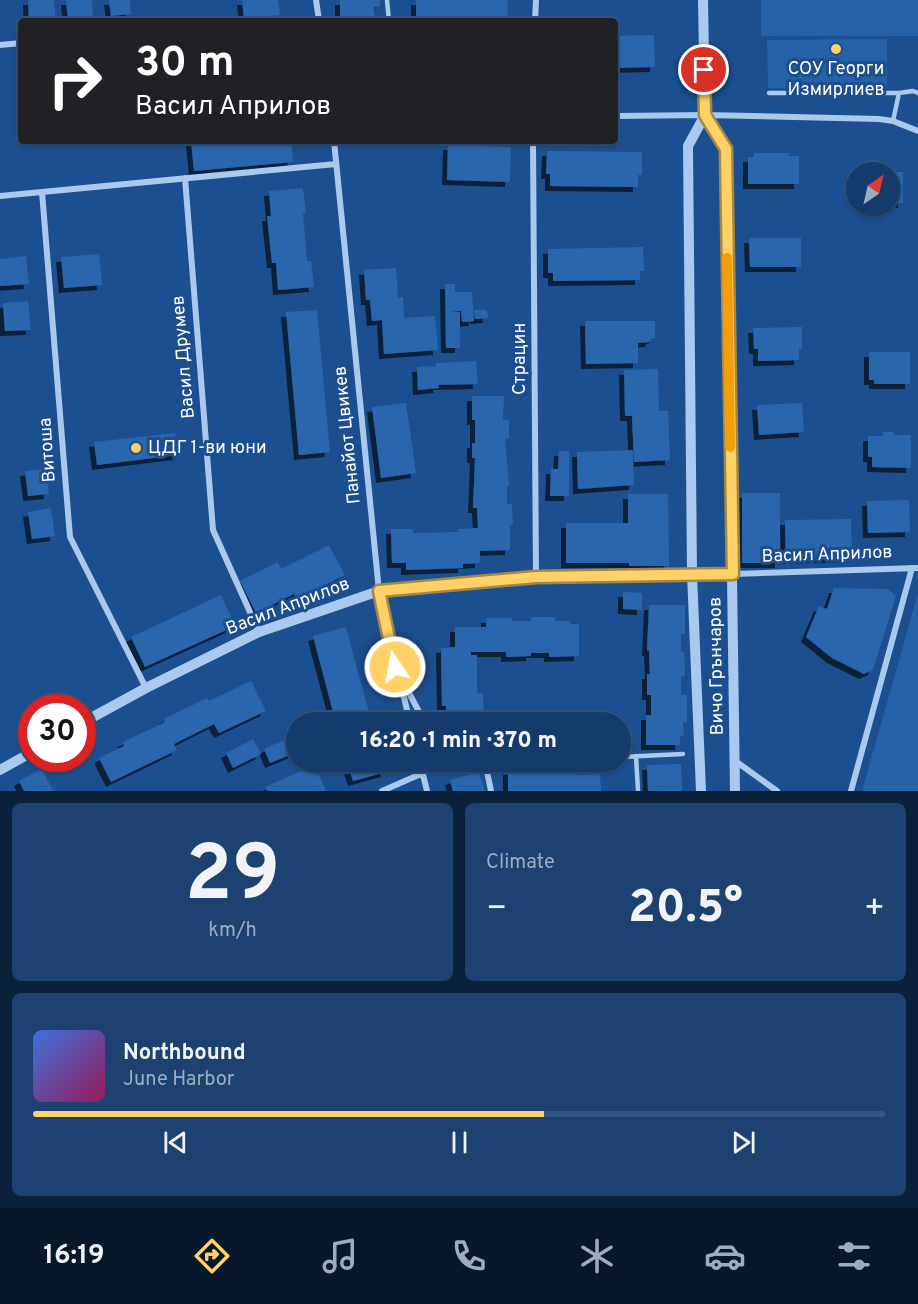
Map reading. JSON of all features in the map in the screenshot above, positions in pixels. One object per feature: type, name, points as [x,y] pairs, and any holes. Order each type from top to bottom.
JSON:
[{"type":"street","points":[[316,0],[319,18]]},
{"type":"street","points":[[535,18],[536,0]]},
{"type":"street","name":"Вичо Грънчаров","points":[[701,791],[692,574],[688,146],[705,115],[703,0]]},
{"type":"street","points":[[0,45],[18,43]]},
{"type":"street","points":[[618,116],[705,115],[879,119],[893,121],[918,131]]},
{"type":"street","name":"Вичо Грънчаров","points":[[705,115],[726,149],[735,791]]},
{"type":"street","name":"Панайот Цвикев","points":[[334,144],[379,591],[407,712]]},
{"type":"street","name":"Страцин","points":[[533,144],[536,577]]},
{"type":"street","points":[[0,196],[336,164]]},
{"type":"street","name":"Васил Друмев","points":[[185,178],[213,530],[259,632]]},
{"type":"street","name":"Витоша","points":[[42,192],[70,537],[146,688]]},
{"type":"street","points":[[851,791],[915,568]]},
{"type":"street","name":"Васил Априлов","points":[[96,715],[259,632],[379,591],[536,577],[915,568]]},
{"type":"street","points":[[395,667],[419,712]]},
{"type":"street","points":[[0,770],[18,760]]},
{"type":"street","points":[[734,760],[777,791]]},
{"type":"street","points":[[487,772],[491,791]]},
{"type":"street","points":[[382,791],[423,773],[427,791]]},
{"type":"lane","points":[[387,0],[389,18]]},
{"type":"lane","points":[[769,93],[914,91],[918,93]]},
{"type":"lane","points":[[893,121],[899,93]]},
{"type":"lane","points":[[631,756],[683,754]]},
{"type":"lane","points":[[636,756],[638,791]]},
{"type":"shaded area","points":[[761,0],[918,0],[918,36],[761,36]]},
{"type":"shaded area","points":[[887,39],[887,87],[768,88],[767,40]]},
{"type":"shaded area","points":[[918,593],[918,791],[862,791]]},
{"type":"building","points":[[28,0],[54,0],[56,18],[29,18]]},
{"type":"building","points":[[66,0],[92,0],[93,18],[68,18]]},
{"type":"building","points":[[109,0],[130,0],[131,14],[111,16]]},
{"type":"building","points":[[242,0],[278,0],[280,15],[244,18]]},
{"type":"building","points":[[340,0],[380,0],[380,6],[374,7],[375,18],[340,18]]},
{"type":"building","points":[[416,0],[508,0],[507,18],[416,18]]},
{"type":"building","points":[[654,35],[655,67],[618,68],[618,36]]},
{"type":"building","points":[[191,144],[291,144],[293,162],[194,171]]},
{"type":"building","points":[[448,145],[511,147],[510,182],[447,180]]},
{"type":"building","points":[[547,151],[642,152],[642,175],[638,175],[638,187],[550,186],[550,174],[546,174]]},
{"type":"building","points":[[754,153],[789,153],[789,156],[799,156],[799,184],[748,184],[748,157],[754,157]]},
{"type":"building","points":[[900,172],[903,172],[903,203],[900,203]]},
{"type":"building","points":[[303,188],[307,261],[311,261],[314,287],[278,290],[276,263],[272,263],[267,216],[271,216],[269,191]]},
{"type":"building","points":[[749,238],[801,238],[801,267],[750,267]]},
{"type":"building","points":[[643,247],[644,271],[640,271],[640,280],[553,281],[553,273],[548,273],[548,249]]},
{"type":"building","points":[[99,254],[102,285],[64,288],[61,257]]},
{"type":"building","points":[[26,256],[29,284],[0,286],[0,259]]},
{"type":"building","points":[[396,268],[398,298],[403,297],[404,318],[435,316],[438,350],[384,354],[382,320],[372,321],[370,300],[366,300],[364,270]]},
{"type":"building","points":[[445,284],[455,284],[455,292],[472,292],[474,321],[462,322],[461,311],[450,311],[460,312],[460,348],[446,348]]},
{"type":"building","points":[[28,301],[31,330],[5,331],[3,303]]},
{"type":"building","points":[[317,310],[330,452],[299,455],[286,312]]},
{"type":"building","points":[[474,310],[487,310],[488,318],[475,319]]},
{"type":"building","points":[[585,321],[655,321],[655,338],[650,342],[638,343],[638,363],[586,364]]},
{"type":"building","points":[[802,327],[802,349],[799,349],[799,360],[758,361],[758,349],[754,349],[753,328]]},
{"type":"building","points":[[869,352],[910,352],[910,384],[874,384],[874,380],[869,380]]},
{"type":"building","points":[[476,361],[478,384],[438,385],[439,388],[418,390],[417,367],[436,366],[436,363]]},
{"type":"building","points":[[658,369],[659,411],[668,411],[670,460],[634,462],[632,416],[625,416],[624,370]]},
{"type":"building","points":[[472,396],[504,396],[503,420],[509,420],[509,438],[505,439],[509,485],[507,486],[507,504],[512,504],[513,525],[510,525],[510,550],[480,551],[480,563],[463,564],[463,568],[406,570],[406,563],[392,563],[391,529],[413,529],[413,533],[458,532],[458,529],[478,528],[477,508],[473,508],[475,458],[472,458],[472,443],[475,443],[475,420],[472,420]]},
{"type":"building","points":[[406,403],[416,473],[381,478],[372,407]]},
{"type":"building","points":[[802,403],[804,432],[759,435],[757,405]]},
{"type":"building","points":[[883,432],[894,432],[894,435],[911,435],[911,468],[872,467],[872,457],[868,457],[868,436],[883,436]]},
{"type":"building","name":"ЦДГ 1-ви юни","points":[[175,433],[178,455],[97,465],[94,442]]},
{"type":"building","points":[[633,450],[634,485],[578,489],[577,452]]},
{"type":"building","points":[[559,451],[569,451],[569,496],[550,496],[551,469],[558,469]]},
{"type":"building","points":[[46,469],[49,494],[28,496],[25,471]]},
{"type":"building","points":[[742,493],[780,493],[780,563],[742,563]]},
{"type":"building","points":[[628,494],[668,494],[669,566],[629,566],[629,563],[566,563],[566,523],[628,523]]},
{"type":"building","points":[[909,500],[910,532],[868,533],[867,501]]},
{"type":"building","points":[[51,508],[55,536],[32,539],[28,512]]},
{"type":"building","points":[[851,519],[852,557],[786,559],[785,520]]},
{"type":"building","points":[[329,545],[345,575],[297,599],[294,594],[256,613],[240,581],[278,562],[281,569]]},
{"type":"building","points":[[834,588],[888,589],[896,596],[873,670],[864,674],[832,658],[806,637],[819,606],[827,609]]},
{"type":"building","points":[[623,592],[642,593],[642,610],[623,609]]},
{"type":"building","points":[[221,595],[235,626],[145,667],[131,637]]},
{"type":"building","points":[[649,605],[685,605],[685,634],[681,634],[681,652],[684,652],[685,676],[681,677],[681,695],[687,695],[687,722],[683,723],[684,736],[680,736],[680,745],[646,745],[646,715],[651,715],[651,695],[647,695],[647,674],[650,674],[649,651],[647,651]]},
{"type":"building","points":[[531,617],[555,617],[555,621],[570,621],[570,624],[579,624],[579,656],[549,657],[549,653],[531,653],[531,656],[506,657],[506,652],[471,652],[471,655],[477,655],[477,693],[483,693],[484,712],[446,712],[446,706],[442,706],[441,648],[455,647],[455,627],[486,627],[486,618],[531,621]]},
{"type":"building","points":[[346,627],[369,712],[333,712],[313,636]]},
{"type":"building","points":[[251,681],[266,711],[219,733],[214,724],[174,744],[177,750],[111,782],[99,758],[124,746],[123,742],[165,722],[164,719],[207,698],[209,701]]},
{"type":"building","points":[[253,739],[261,754],[233,768],[226,753]]},
{"type":"building","points":[[286,739],[286,756],[270,763],[264,749]]},
{"type":"building","points":[[681,764],[682,791],[648,791],[647,765]]},
{"type":"building","points":[[36,772],[44,772],[53,791],[24,791],[19,781]]},
{"type":"building","points":[[299,772],[318,772],[326,791],[267,791],[265,787]]},
{"type":"building","points":[[350,772],[386,772],[353,781]]},
{"type":"building","points":[[479,772],[485,791],[453,791],[450,780]]},
{"type":"building","points":[[508,772],[600,774],[601,791],[508,791]]},
{"type":"slow traffic","points":[[727,258],[730,447]]},
{"type":"place","name":"СОУ Георги Измирлиев","points":[[836,49]]},
{"type":"place","name":"ЦДГ 1-ви юни","points":[[136,448]]},
{"type":"route","points":[[395,667],[379,591],[536,577],[733,574],[726,149],[705,115],[704,70]]}]
